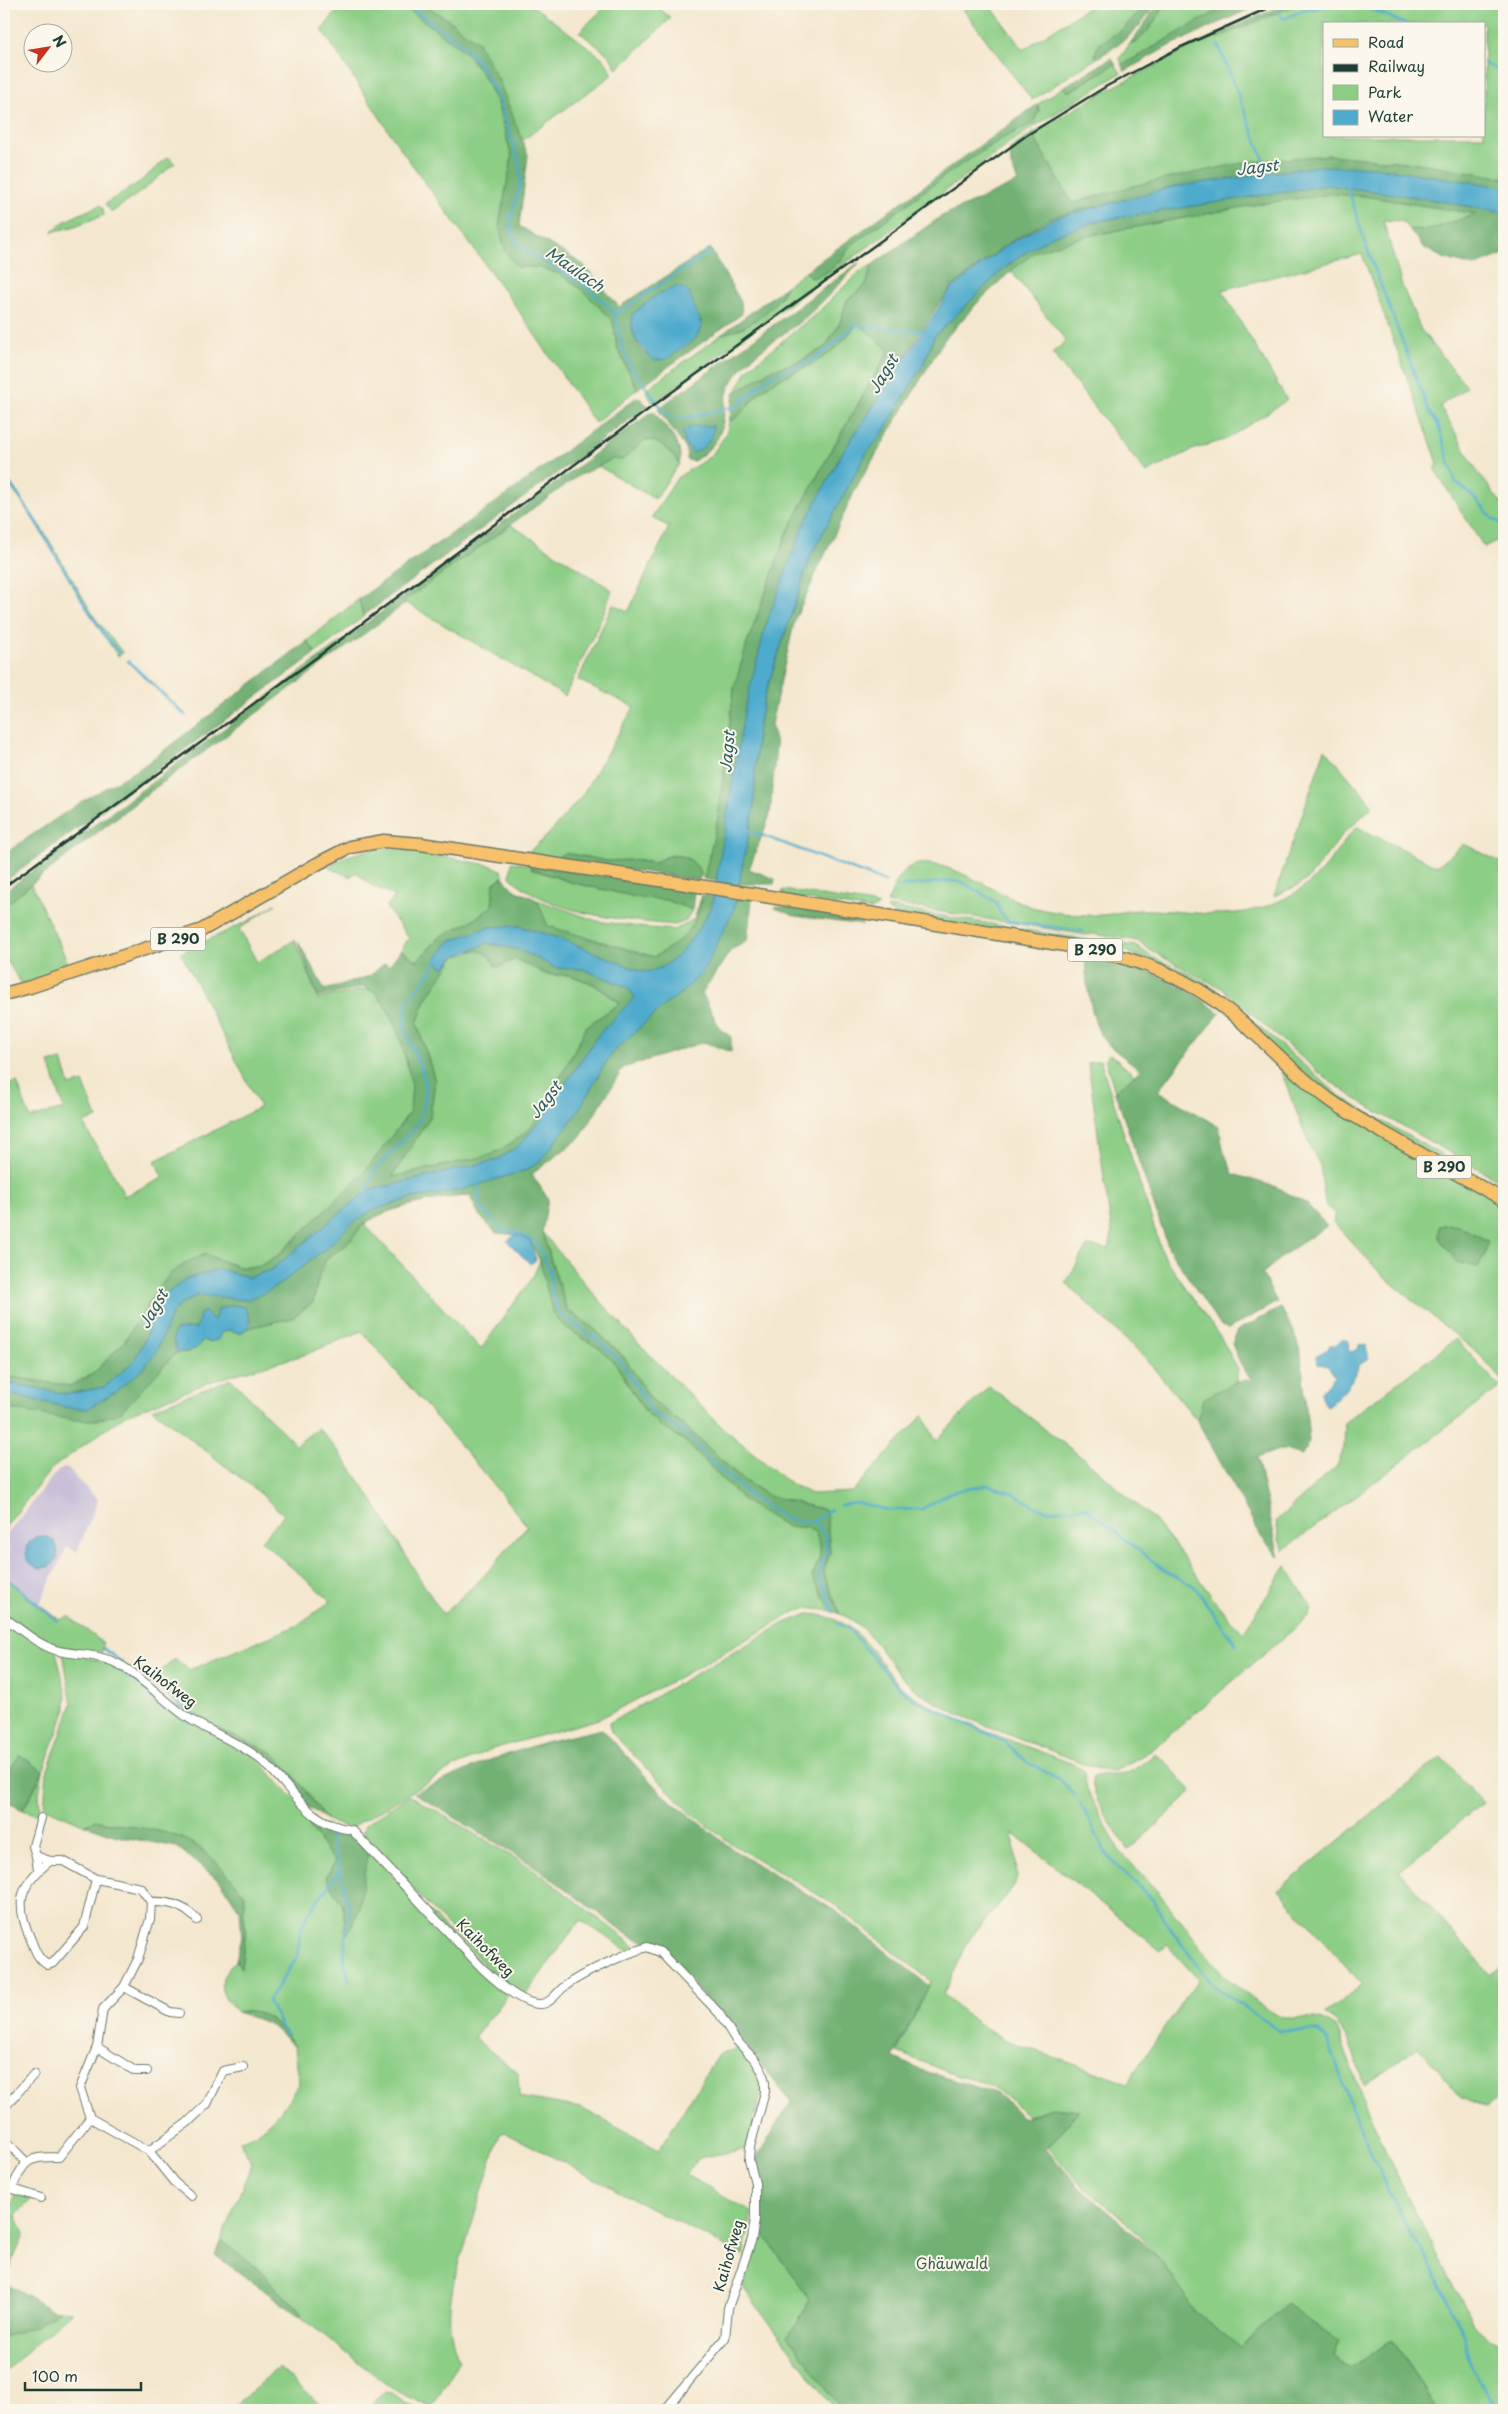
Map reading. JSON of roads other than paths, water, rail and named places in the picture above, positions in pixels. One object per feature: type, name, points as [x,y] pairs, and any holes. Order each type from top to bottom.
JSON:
[{"type":"main road","name":"B 290","points":[[4,994],[202,930],[339,852],[365,844],[397,841],[752,894],[1083,948],[1115,954],[1145,963],[1187,982],[1214,1000],[1312,1086],[1345,1111],[1504,1200]]},
{"type":"street","name":"Kaihofweg","points":[[4,1617],[46,1646],[58,1651],[115,1662],[185,1716],[253,1754],[277,1773],[299,1802],[310,1812],[330,1826],[352,1830],[482,1968],[504,1988],[514,1994],[538,2005],[545,2004],[573,1981],[647,1948],[660,1952],[718,2013],[735,2038],[762,2070],[765,2082],[765,2092],[750,2147],[749,2160],[755,2184],[755,2219],[752,2239],[728,2308],[725,2338],[665,2410]]},
{"type":"street","points":[[38,1870],[33,1846],[40,1818]]},
{"type":"street","points":[[36,1856],[50,1861],[63,1860],[96,1880],[141,1888],[151,1902],[150,1919],[138,1959],[124,1987],[103,2009],[96,2047],[80,2088],[90,2118],[149,2151],[174,2182],[191,2196]]},
{"type":"street","points":[[50,1861],[38,1870],[25,1886],[20,1904],[26,1930],[41,1962],[48,1965],[54,1963],[84,1927],[96,1880]]},
{"type":"street","points":[[151,1902],[163,1901],[188,1910],[197,1920]]},
{"type":"street","points":[[124,1987],[170,2012],[179,2013]]},
{"type":"street","points":[[96,2047],[135,2071],[147,2071]]},
{"type":"street","points":[[149,2151],[187,2123],[206,2104],[224,2071],[242,2067]]},
{"type":"street","points":[[4,2108],[34,2074]]},
{"type":"street","points":[[12,2189],[27,2163],[35,2157],[60,2157],[90,2118]]},
{"type":"street","points":[[4,2139],[27,2163]]},
{"type":"street","points":[[4,2186],[40,2198]]},
{"type":"water","points":[[1318,166],[1374,167],[1504,187],[1504,213],[1424,198],[1327,185],[1098,221],[1050,237],[1021,255],[999,273],[934,337],[923,365],[881,436],[867,452],[811,555],[765,694],[757,732],[754,808],[734,909],[703,972],[685,990],[666,1004],[617,1048],[606,1062],[575,1116],[542,1159],[527,1170],[457,1191],[412,1198],[371,1211],[349,1226],[332,1243],[283,1282],[264,1293],[246,1300],[198,1295],[180,1305],[172,1313],[156,1352],[141,1371],[115,1392],[88,1409],[70,1408],[4,1393],[4,1382],[67,1394],[104,1387],[133,1362],[143,1344],[160,1299],[186,1279],[219,1269],[249,1277],[271,1270],[367,1191],[497,1160],[518,1146],[541,1120],[598,1035],[635,997],[627,987],[583,969],[556,968],[520,950],[488,943],[454,957],[444,968],[435,960],[450,941],[488,927],[520,926],[561,939],[643,972],[655,970],[666,965],[675,958],[692,938],[712,906],[745,707],[767,621],[803,527],[841,455],[951,289],[1007,245],[1054,218],[1173,187]]},
{"type":"water","points":[[678,286],[688,291],[702,325],[696,338],[667,359],[651,359],[636,340],[632,328],[632,314],[658,294]]},
{"type":"water","points":[[692,426],[714,426],[708,443],[702,449],[693,453],[685,444],[682,433]]},
{"type":"water","points":[[515,1235],[530,1241],[536,1260],[530,1264],[507,1241]]},
{"type":"water","points":[[232,1305],[245,1307],[250,1320],[248,1328],[240,1333],[228,1330],[222,1332],[218,1340],[209,1342],[203,1340],[198,1347],[192,1350],[177,1352],[173,1338],[175,1330],[196,1328],[201,1313],[205,1312],[214,1320],[219,1309]]},
{"type":"water","points":[[1342,1339],[1349,1341],[1348,1350],[1351,1352],[1358,1349],[1359,1344],[1366,1345],[1368,1359],[1358,1366],[1346,1389],[1336,1400],[1327,1406],[1322,1400],[1321,1392],[1335,1376],[1328,1366],[1318,1364],[1317,1355],[1328,1349],[1330,1345],[1337,1345]]},
{"type":"water","points":[[42,1536],[48,1537],[53,1541],[57,1546],[57,1558],[53,1563],[48,1567],[42,1568],[36,1567],[31,1563],[27,1558],[26,1552],[27,1546],[31,1541],[36,1537]]},
{"type":"waterway","name":"Maulach","points":[[406,4],[464,46],[482,68],[497,95],[519,162],[521,182],[510,220],[514,239],[522,249],[583,284],[611,308],[615,314],[622,347],[631,367],[667,415],[681,419],[737,406],[769,377],[811,361],[855,325],[925,332]]},
{"type":"waterway","points":[[1278,12],[1284,19],[1303,10],[1337,4]]},
{"type":"waterway","points":[[1361,4],[1401,22]]},
{"type":"waterway","name":"Jagst","points":[[1218,44],[1270,175]]},
{"type":"waterway","points":[[1486,64],[1504,73]]},
{"type":"waterway","points":[[1347,184],[1365,243],[1428,409],[1438,425],[1455,481],[1474,497],[1492,518],[1504,525]]},
{"type":"waterway","points":[[615,314],[710,252]]},
{"type":"waterway","points":[[4,476],[34,519],[88,610],[119,653]]},
{"type":"waterway","points":[[128,661],[185,715]]},
{"type":"waterway","points":[[748,830],[886,882]]},
{"type":"waterway","points":[[897,887],[949,881],[962,882],[996,902],[1001,914],[1009,921],[1083,931]]},
{"type":"waterway","points":[[366,1193],[375,1170],[417,1125],[424,1106],[426,1088],[422,1070],[404,1027],[408,999],[428,976],[437,959]]},
{"type":"waterway","points":[[478,1183],[479,1205],[501,1229],[521,1234],[536,1242],[549,1269],[552,1294],[559,1313],[598,1340],[621,1362],[654,1414],[689,1436],[708,1459],[754,1499],[787,1519],[817,1524],[826,1538],[827,1553],[821,1563],[818,1577],[826,1591],[833,1612]]},
{"type":"waterway","points":[[840,1505],[859,1503],[888,1510],[922,1509],[951,1492],[987,1485],[1013,1493],[1036,1507],[1049,1511],[1085,1507],[1165,1571],[1194,1586],[1236,1645]]},
{"type":"waterway","points":[[814,1521],[831,1509]]},
{"type":"waterway","points":[[4,1576],[57,1621]]},
{"type":"waterway","points":[[837,1623],[849,1629],[899,1688],[914,1699],[1005,1742],[1027,1762],[1061,1780],[1074,1795]]},
{"type":"waterway","points":[[103,1648],[123,1663]]},
{"type":"waterway","points":[[113,1665],[189,1723]]},
{"type":"waterway","points":[[150,1682],[205,1724]]},
{"type":"waterway","points":[[248,1746],[272,1765],[306,1803]]},
{"type":"waterway","points":[[1080,1802],[1108,1857],[1154,1901],[1167,1925],[1213,1985],[1279,2031],[1317,2031],[1328,2040],[1349,2100],[1380,2171],[1408,2230],[1424,2252],[1464,2338],[1471,2369],[1499,2410]]},
{"type":"waterway","points":[[329,1831],[349,1907],[344,1958],[349,1981]]},
{"type":"waterway","points":[[286,2035],[268,2001],[297,1957],[301,1928],[308,1914],[340,1870]]},
{"type":"railway","points":[[4,887],[324,652],[661,400],[1027,135],[1107,86],[1179,48],[1277,4]]},
{"type":"park label","name":"Ghäuwald","points":[[952,2264]]}]
